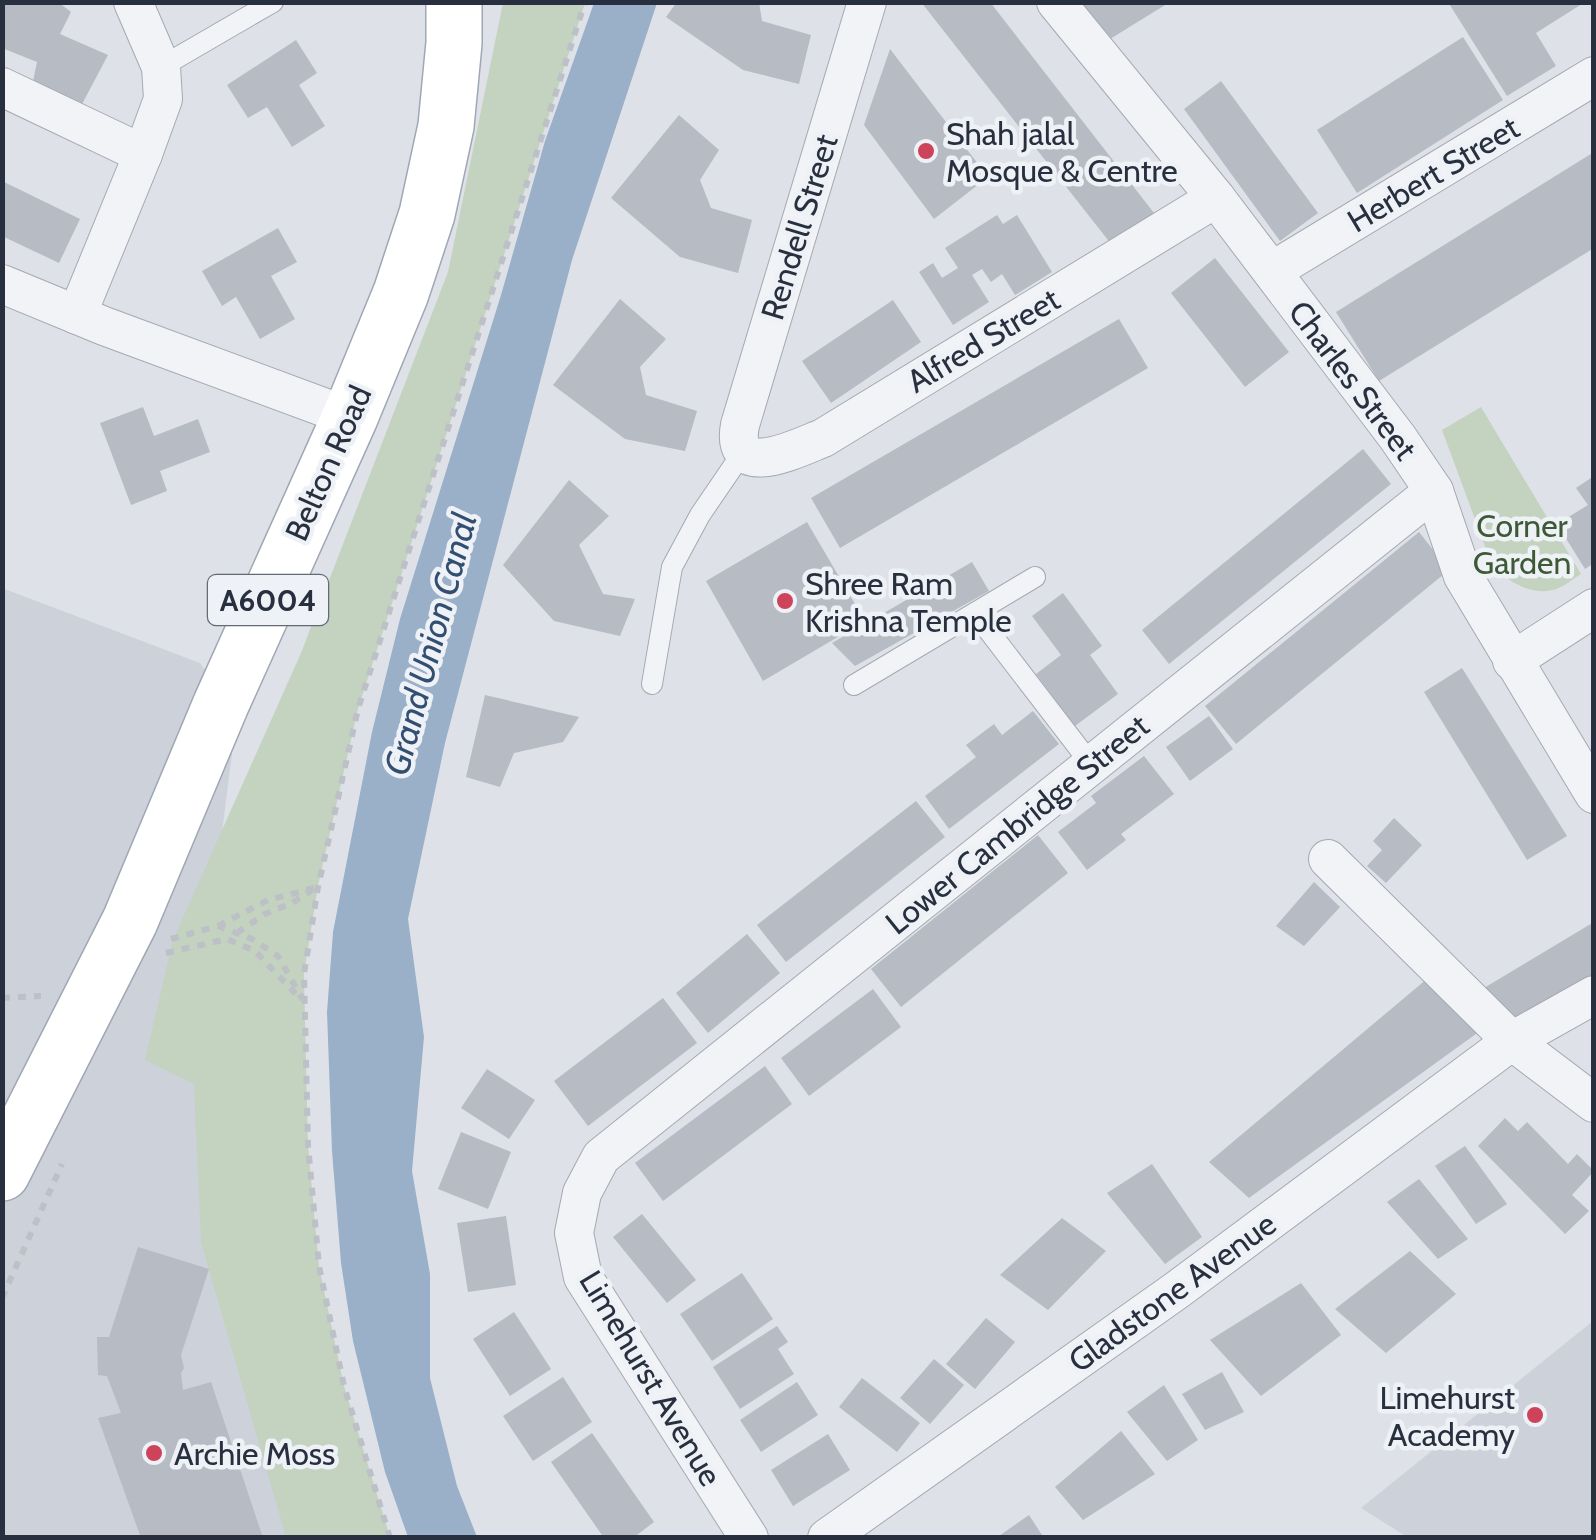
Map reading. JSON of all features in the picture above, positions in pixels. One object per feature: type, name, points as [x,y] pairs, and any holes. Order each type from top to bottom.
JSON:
[{"type":"main road","name":"Belton Road","points":[[2,1173],[142,938],[221,704],[350,417],[401,293],[426,214],[446,126],[454,2]]},
{"type":"street","points":[[78,315],[163,100],[161,68],[133,2]]},
{"type":"street","name":"Rendell Street","points":[[743,452],[737,439],[740,425],[867,2]]},
{"type":"street","name":"Charles Street","points":[[1056,2],[1216,198],[1398,438],[1434,491],[1464,576],[1594,794]]},
{"type":"street","name":"Herbert Street","points":[[1272,271],[1594,76]]},
{"type":"street","points":[[2,87],[144,154]]},
{"type":"street","name":"Alfred Street","points":[[743,452],[754,458],[775,457],[823,438],[1216,198]]},
{"type":"street","points":[[2,284],[350,417]]},
{"type":"street","name":"Lower Cambridge Street","points":[[601,1157],[1434,491]]},
{"type":"street","points":[[1512,661],[1594,608]]},
{"type":"street","points":[[1328,859],[1512,1041],[1594,1103]]},
{"type":"street","name":"Gladstone Avenue","points":[[827,1538],[1177,1290],[1512,1041],[1594,995]]},
{"type":"street","name":"Limehurst Avenue","points":[[601,1157],[582,1193],[574,1233],[583,1277],[749,1538]]},
{"type":"lane","points":[[161,68],[273,2]]},
{"type":"lane","points":[[652,684],[672,566],[700,515],[743,452]]},
{"type":"lane","points":[[854,686],[1035,577]]},
{"type":"lane","points":[[975,614],[1091,764]]},
{"type":"path","points":[[390,1538],[344,1386],[319,1266],[308,1145],[304,974],[318,886],[358,708],[585,2]]},
{"type":"path","points":[[142,938],[173,940],[218,926],[268,900],[318,886]]},
{"type":"path","points":[[228,939],[318,886]]},
{"type":"path","points":[[218,926],[252,939],[278,956],[304,1001]]},
{"type":"path","points":[[142,938],[228,939],[255,951],[304,1001]]},
{"type":"path","points":[[2,1298],[36,1222]]},
{"type":"shaded area","points":[[2,588],[200,663],[237,714],[221,840],[325,1537],[3,1537]]},
{"type":"shaded area","name":"Limehurst Academy","points":[[1593,1321],[1593,1537],[1407,1537],[1361,1508]]},
{"type":"green space","points":[[503,3],[585,3],[358,709],[318,886],[304,974],[308,1145],[319,1266],[344,1386],[390,1537],[286,1537],[201,1242],[194,1084],[145,1060],[173,940],[301,653],[448,272]]},
{"type":"green space","name":"Corner Garden","points":[[1481,407],[1581,574],[1556,589],[1528,589],[1493,568],[1442,430]]},
{"type":"water","name":"Grand Union Canal","points":[[594,3],[657,3],[572,260],[445,743],[408,919],[424,1037],[412,1171],[430,1274],[430,1378],[457,1486],[477,1537],[408,1537],[385,1472],[353,1341],[341,1263],[327,1012],[333,932],[372,732],[400,619],[545,141]]},
{"type":"building","points":[[2,2],[58,2],[71,12],[60,34],[108,55],[81,106],[32,86],[37,62],[2,48]]},
{"type":"building","points":[[677,2],[759,2],[762,21],[811,35],[799,84],[743,70],[666,17]]},
{"type":"building","points":[[921,2],[990,2],[1154,213],[1115,249]]},
{"type":"building","points":[[1080,2],[1170,2],[1110,39]]},
{"type":"building","points":[[1448,2],[1585,2],[1536,33],[1556,66],[1507,96]]},
{"type":"building","points":[[1463,37],[1503,100],[1357,193],[1317,130]]},
{"type":"building","points":[[296,40],[317,73],[299,85],[325,126],[292,147],[267,107],[248,118],[227,85]]},
{"type":"building","name":"Shah jalal Mosque & Centre","points":[[890,49],[988,177],[934,219],[864,125]]},
{"type":"building","points":[[1221,81],[1318,213],[1280,241],[1184,109]]},
{"type":"building","points":[[679,115],[719,150],[700,180],[711,208],[752,220],[738,273],[680,257],[611,198]]},
{"type":"building","points":[[1594,152],[1594,248],[1379,381],[1336,312]]},
{"type":"building","points":[[2,181],[80,219],[59,263],[2,236]]},
{"type":"building","points":[[997,215],[1003,224],[1017,215],[1052,272],[1015,295],[1002,274],[991,282],[982,269],[972,275],[989,302],[953,325],[919,272],[933,263],[942,278],[958,268],[945,248]]},
{"type":"building","points":[[278,228],[297,262],[271,276],[295,319],[260,339],[236,297],[222,306],[202,271]]},
{"type":"building","points":[[1215,258],[1289,352],[1245,387],[1171,293]]},
{"type":"building","points":[[620,299],[666,339],[640,367],[646,395],[697,411],[685,451],[625,439],[553,385]]},
{"type":"building","points":[[893,300],[921,342],[831,403],[802,361]]},
{"type":"building","points":[[1119,319],[1148,368],[840,548],[811,498]]},
{"type":"building","points":[[143,407],[154,436],[198,419],[210,452],[160,471],[167,491],[131,505],[100,423]]},
{"type":"building","points":[[1363,449],[1391,484],[1169,664],[1142,630]]},
{"type":"building","points":[[1594,476],[1594,563],[1585,569],[1557,524],[1588,505],[1576,488]]},
{"type":"building","points":[[569,480],[609,516],[579,545],[603,594],[635,599],[620,636],[554,621],[503,565]]},
{"type":"building","name":"Shree Ram Krishna Temple","points":[[807,522],[865,621],[763,681],[706,581]]},
{"type":"building","points":[[1419,532],[1449,570],[1236,744],[1205,706]]},
{"type":"building","points":[[972,562],[989,591],[855,666],[832,643]]},
{"type":"building","points":[[1063,593],[1102,646],[1090,655],[1118,694],[1075,726],[1036,674],[1061,655],[1032,616]]},
{"type":"building","points":[[1462,668],[1567,836],[1527,860],[1424,692]]},
{"type":"building","points":[[485,695],[579,717],[563,742],[514,753],[500,787],[466,777]]},
{"type":"building","points":[[1033,711],[1059,744],[949,829],[925,796],[976,757],[966,745],[994,724],[1002,735]]},
{"type":"building","points":[[1209,716],[1233,749],[1190,781],[1166,747]]},
{"type":"building","points":[[1144,756],[1174,794],[1121,834],[1126,840],[1087,870],[1058,832],[1096,803],[1091,796]]},
{"type":"building","points":[[916,801],[945,837],[786,962],[757,925]]},
{"type":"building","points":[[1394,818],[1422,845],[1386,883],[1367,866],[1382,850],[1373,841]]},
{"type":"building","points":[[1038,835],[1068,873],[901,1007],[871,969]]},
{"type":"building","points":[[1314,882],[1340,907],[1304,946],[1276,926]]},
{"type":"building","points":[[1594,922],[1594,980],[1510,1030],[1484,988]]},
{"type":"building","points":[[747,934],[780,973],[708,1033],[676,993]]},
{"type":"building","points":[[1428,978],[1480,1031],[1249,1198],[1209,1162]]},
{"type":"building","points":[[873,989],[901,1027],[809,1096],[781,1058]]},
{"type":"building","points":[[663,998],[697,1043],[588,1126],[554,1081]]},
{"type":"building","points":[[765,1066],[792,1104],[663,1201],[635,1163]]},
{"type":"building","points":[[487,1069],[535,1100],[509,1139],[461,1108]]},
{"type":"building","points":[[1505,1118],[1518,1131],[1527,1122],[1568,1164],[1577,1154],[1594,1171],[1572,1195],[1589,1211],[1565,1234],[1478,1146]]},
{"type":"building","points":[[461,1132],[511,1152],[488,1209],[438,1189]]},
{"type":"building","points":[[1465,1146],[1507,1204],[1476,1224],[1435,1166]]},
{"type":"building","points":[[1152,1164],[1202,1237],[1165,1264],[1107,1193]]},
{"type":"building","points":[[1419,1179],[1468,1239],[1438,1259],[1387,1202]]},
{"type":"building","points":[[642,1214],[696,1280],[667,1303],[613,1237]]},
{"type":"building","points":[[506,1216],[516,1285],[468,1292],[457,1223]]},
{"type":"building","points":[[1062,1218],[1106,1251],[1048,1310],[1000,1275]]},
{"type":"building","points":[[138,1247],[209,1269],[181,1355],[183,1390],[211,1382],[263,1538],[141,1538],[98,1418],[121,1413],[107,1376],[98,1375],[97,1337],[109,1337]]},
{"type":"building","points":[[1410,1251],[1456,1294],[1386,1353],[1335,1309]]},
{"type":"building","points":[[742,1273],[773,1319],[712,1361],[680,1314]]},
{"type":"building","points":[[1301,1283],[1341,1335],[1261,1396],[1210,1340]]},
{"type":"building","points":[[514,1312],[551,1369],[510,1396],[473,1339]]},
{"type":"building","points":[[986,1318],[1015,1342],[975,1389],[946,1364]]},
{"type":"building","points":[[777,1326],[788,1342],[778,1349],[794,1374],[740,1409],[713,1367]]},
{"type":"building","points":[[934,1359],[964,1385],[930,1424],[900,1398]]},
{"type":"building","points":[[1222,1372],[1244,1412],[1205,1430],[1182,1394]]},
{"type":"building","points":[[563,1377],[592,1422],[533,1461],[503,1416]]},
{"type":"building","points":[[862,1378],[920,1423],[897,1452],[839,1407]]},
{"type":"building","points":[[797,1382],[818,1415],[761,1452],[740,1420]]},
{"type":"building","points":[[1164,1385],[1198,1440],[1167,1461],[1127,1412]]},
{"type":"building","points":[[1121,1431],[1155,1474],[1083,1520],[1055,1487]]},
{"type":"building","points":[[592,1433],[654,1522],[633,1538],[604,1538],[551,1462]]},
{"type":"building","points":[[828,1434],[850,1470],[793,1506],[771,1470]]},
{"type":"building","points":[[1029,1515],[1044,1538],[996,1538]]},
{"type":"place","name":"Shah jalal Mosque & Centre","points":[[926,151]]},
{"type":"place","name":"Shree Ram Krishna Temple","points":[[785,601]]},
{"type":"place","name":"Limehurst Academy","points":[[1535,1415]]},
{"type":"place","name":"Archie Moss","points":[[154,1453]]}]
